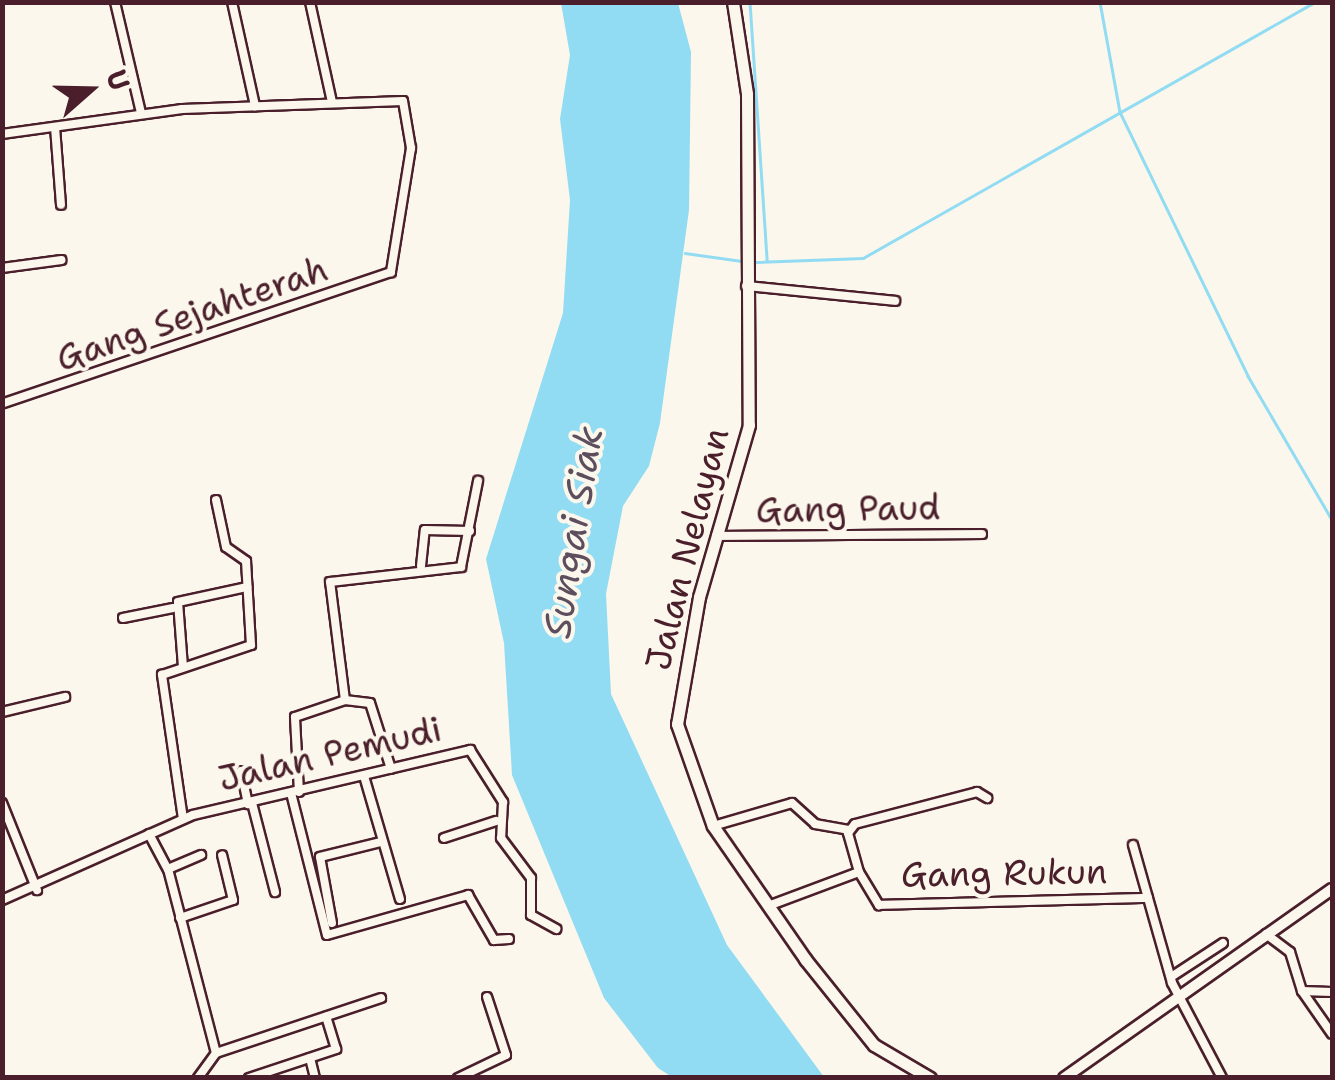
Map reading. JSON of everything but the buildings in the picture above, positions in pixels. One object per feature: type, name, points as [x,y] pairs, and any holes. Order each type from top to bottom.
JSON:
[{"type":"main road","name":"Jalan Nelayan","points":[[733,2],[747,94],[748,436],[716,536],[677,724],[713,826],[844,1014],[874,1046],[930,1078]]},
{"type":"street","points":[[115,2],[140,112]]},
{"type":"street","points":[[232,2],[255,106]]},
{"type":"street","points":[[2,134],[140,112],[332,102],[310,2]]},
{"type":"street","name":"Gang Sejahterah","points":[[2,404],[395,268],[411,160],[408,105],[332,102]]},
{"type":"street","points":[[55,127],[61,205]]},
{"type":"street","points":[[2,256],[3,268],[61,260]]},
{"type":"street","points":[[745,280],[895,301]]},
{"type":"street","points":[[345,700],[330,582],[421,566],[461,567],[478,481]]},
{"type":"street","points":[[183,818],[159,682],[183,667],[247,651],[246,561],[226,547],[216,500]]},
{"type":"street","points":[[421,566],[424,530],[470,532]]},
{"type":"street","name":"Gang Paud","points":[[716,536],[982,534]]},
{"type":"street","points":[[123,618],[247,587]]},
{"type":"street","points":[[174,608],[183,667]]},
{"type":"street","points":[[2,712],[65,697]]},
{"type":"street","points":[[391,769],[370,703],[345,700],[295,717],[295,792],[327,935],[468,895],[494,940],[509,939]]},
{"type":"street","name":"Jalan Pemudi","points":[[2,900],[37,890],[183,818],[470,750],[502,802],[496,821],[531,878],[531,915],[556,929]]},
{"type":"street","points":[[241,771],[275,892]]},
{"type":"street","points":[[364,776],[400,899]]},
{"type":"street","points":[[713,826],[792,803],[815,824],[848,830],[920,804],[988,798]]},
{"type":"street","points":[[2,803],[6,824],[37,890]]},
{"type":"street","points":[[444,838],[496,821]]},
{"type":"street","points":[[848,830],[859,872]]},
{"type":"street","points":[[150,834],[168,869],[216,1053]]},
{"type":"street","points":[[332,923],[320,856],[381,842]]},
{"type":"street","points":[[1132,845],[1174,987],[1222,1078]]},
{"type":"street","points":[[168,869],[201,855]]},
{"type":"street","points":[[180,918],[233,900],[222,856]]},
{"type":"street","name":"Gang Rukun","points":[[768,906],[859,872],[878,904],[1148,898]]},
{"type":"street","points":[[1174,987],[1330,893]]},
{"type":"street","points":[[1266,934],[1290,952],[1302,992],[1332,1034]]},
{"type":"street","points":[[1064,1078],[1223,943]]},
{"type":"street","points":[[1302,992],[1332,992]]},
{"type":"street","points":[[458,1078],[506,1056],[486,997]]},
{"type":"street","points":[[198,1078],[216,1053],[381,998]]},
{"type":"street","points":[[249,1078],[336,1049],[326,1016]]},
{"type":"street","points":[[310,1058],[315,1078]]},
{"type":"water","name":"Sungai Siak","points":[[561,3],[678,3],[691,52],[689,210],[660,423],[649,466],[623,506],[606,594],[611,694],[727,945],[824,1077],[672,1077],[658,1068],[604,998],[512,775],[504,643],[486,559],[563,313],[570,200],[560,119],[570,55]]},
{"type":"waterway","points":[[750,2],[767,260]]},
{"type":"waterway","points":[[1100,2],[1120,112],[1248,376],[1332,520]]},
{"type":"waterway","points":[[754,262],[863,258],[1315,2]]},
{"type":"waterway","points":[[685,253],[741,261]]}]
